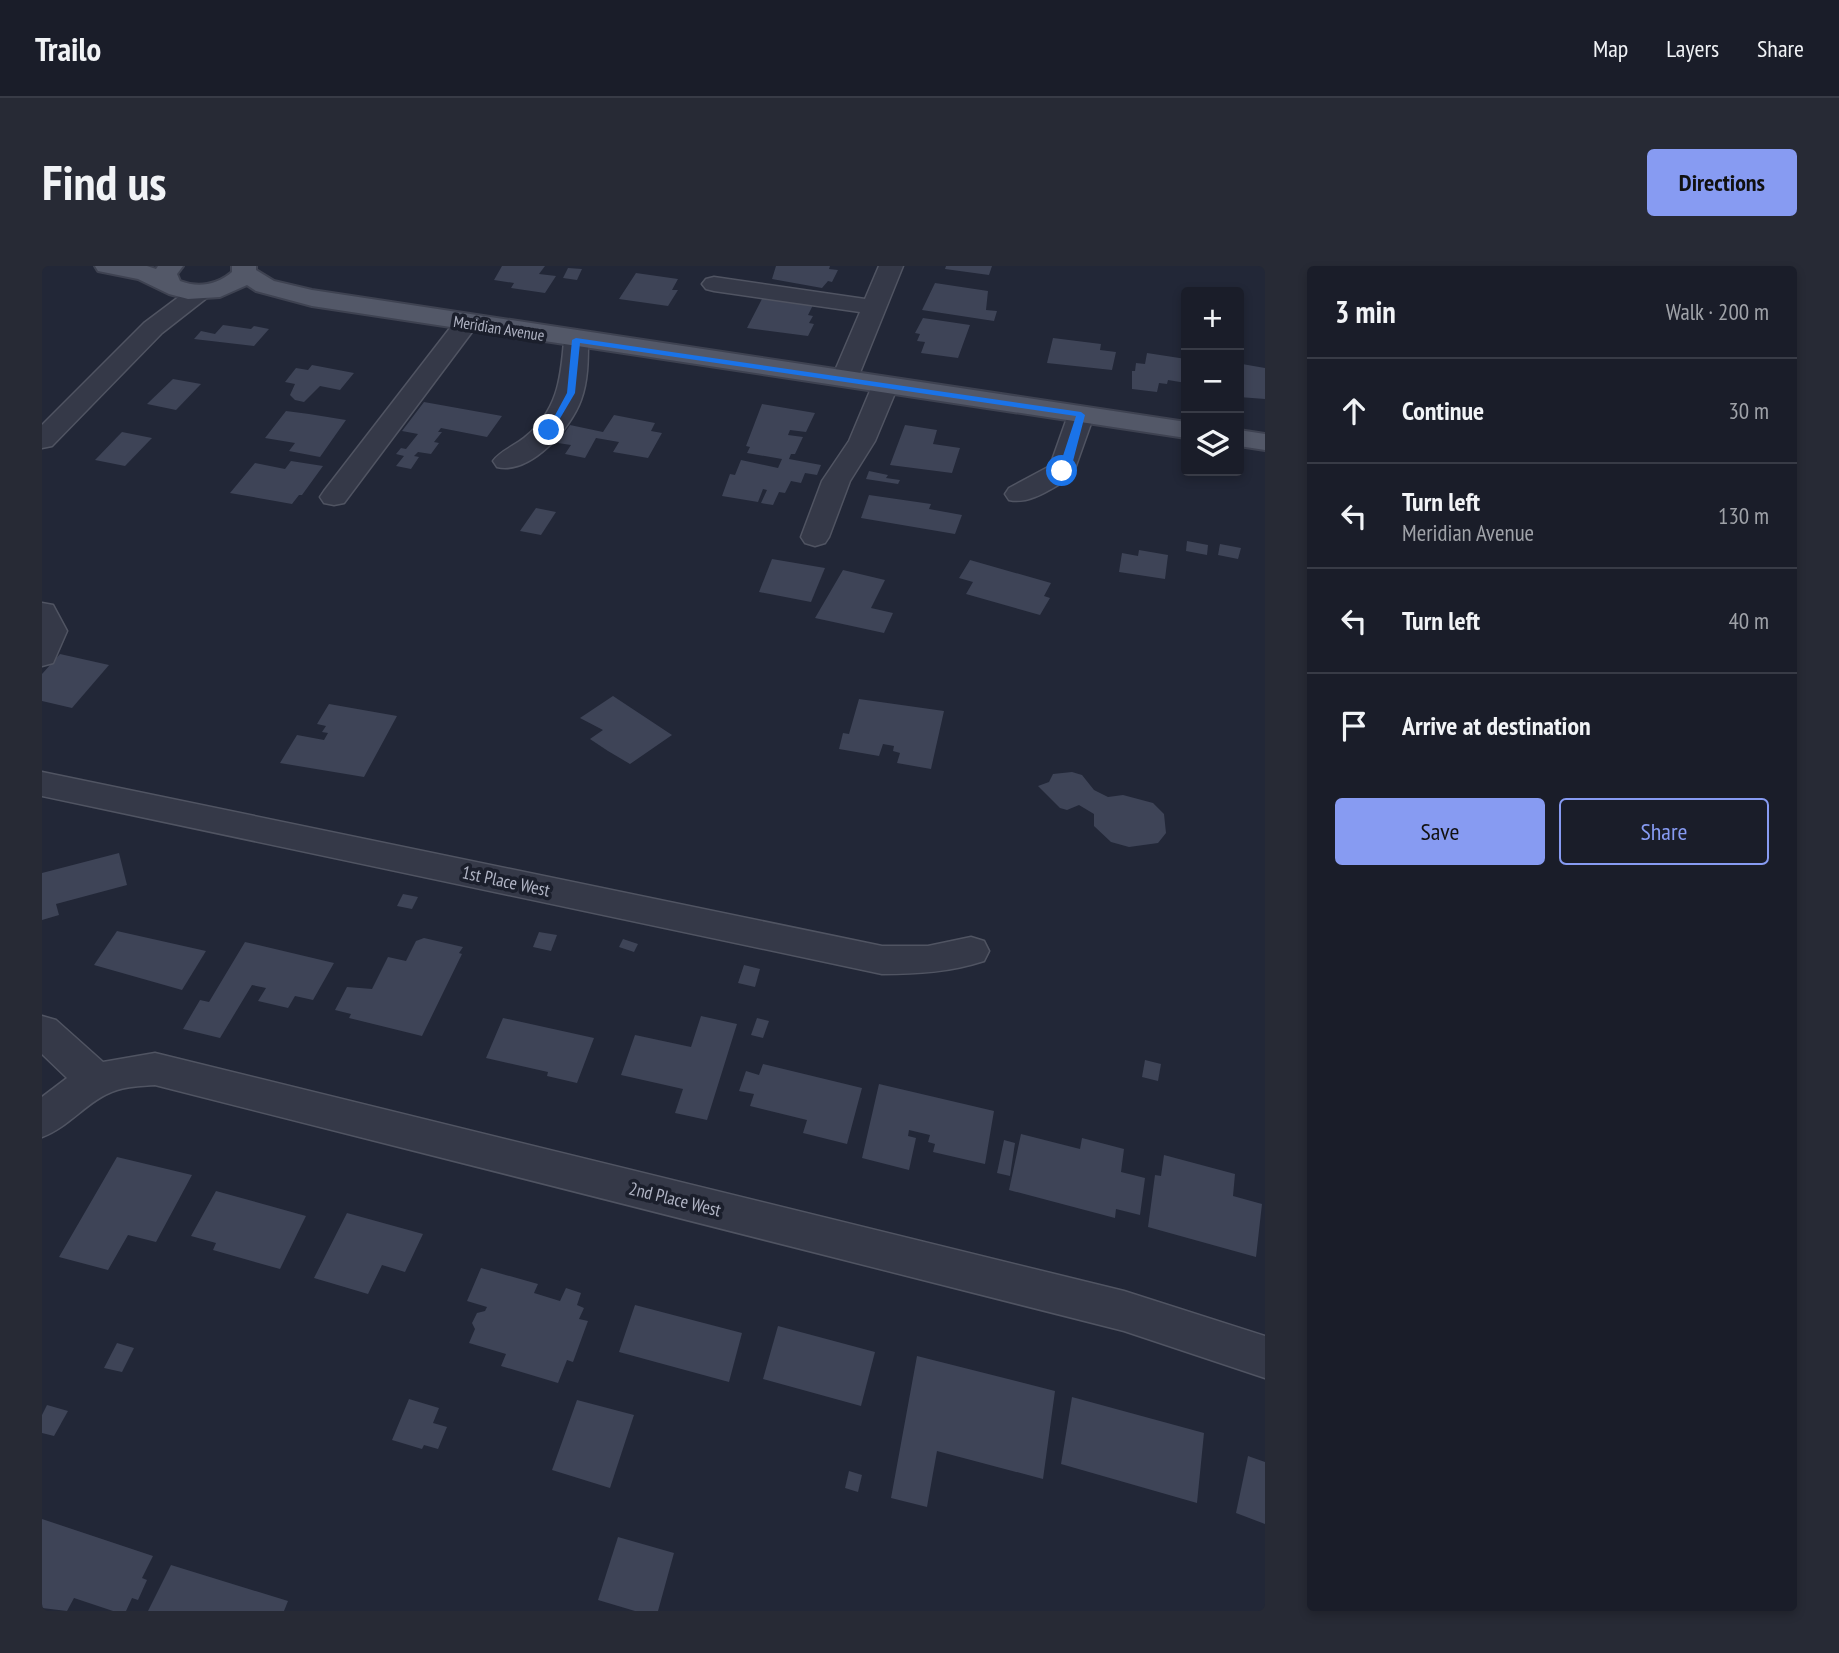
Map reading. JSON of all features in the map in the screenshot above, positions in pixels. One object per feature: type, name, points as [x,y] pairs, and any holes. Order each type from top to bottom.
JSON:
[{"type":"main road","points":[[107,266],[145,273],[210,291],[312,298]]},
{"type":"main road","points":[[210,291],[232,285],[244,270],[265,286],[312,298]]},
{"type":"main road","name":"Meridian Avenue","points":[[312,298],[466,324],[1181,429]]},
{"type":"main road","points":[[1244,439],[1265,442]]},
{"type":"street","points":[[844,380],[891,266]]},
{"type":"street","points":[[153,327],[171,280]]},
{"type":"street","points":[[715,284],[873,307]]},
{"type":"street","points":[[42,440],[53,417],[153,327],[210,291]]},
{"type":"street","points":[[334,497],[466,324]]},
{"type":"street","points":[[507,461],[542,438],[571,393],[576,340]]},
{"type":"street","points":[[815,537],[836,481],[862,441],[885,386]]},
{"type":"street","points":[[1019,494],[1062,471],[1068,461],[1081,415]]},
{"type":"street","points":[[42,612],[52,631],[42,656]]},
{"type":"street","name":"1st Place West","points":[[42,784],[882,960],[928,960],[971,951]]},
{"type":"street","points":[[42,1031],[90,1083],[42,1120]]},
{"type":"street","name":"2nd Place West","points":[[90,1083],[120,1070],[155,1069],[1125,1311],[1265,1357]]},
{"type":"building","points":[[502,266],[545,266],[539,274],[556,276],[545,293],[511,288],[514,283],[494,280]]},
{"type":"building","points":[[776,266],[830,266],[829,269],[838,270],[832,282],[828,281],[822,288],[772,279]]},
{"type":"building","points":[[946,266],[992,266],[989,275],[945,269]]},
{"type":"building","points":[[568,268],[582,269],[577,280],[563,278]]},
{"type":"building","points":[[636,273],[678,279],[672,290],[678,290],[668,306],[619,299]]},
{"type":"building","points":[[935,283],[988,291],[986,310],[997,311],[994,321],[922,310]]},
{"type":"building","points":[[763,297],[813,305],[808,315],[813,316],[809,323],[814,324],[808,336],[747,328]]},
{"type":"building","points":[[923,318],[970,325],[958,358],[921,353],[925,342],[917,341],[920,334],[915,333]]},
{"type":"building","points":[[223,325],[269,329],[254,346],[194,339],[201,331],[215,334]]},
{"type":"building","points":[[1053,338],[1101,344],[1100,350],[1116,352],[1112,370],[1047,363]]},
{"type":"building","points":[[1147,353],[1181,358],[1181,382],[1168,380],[1167,384],[1159,383],[1157,392],[1132,389],[1132,371],[1135,371],[1136,363],[1145,364]]},
{"type":"building","points":[[1244,364],[1265,368],[1265,399],[1244,397]]},
{"type":"building","points":[[312,365],[354,373],[340,390],[320,386],[304,402],[295,400],[290,395],[295,384],[285,382],[296,368],[308,370]]},
{"type":"building","points":[[173,379],[201,384],[176,410],[147,404]]},
{"type":"building","points":[[424,402],[502,416],[487,437],[441,428],[438,432],[442,432],[434,442],[439,443],[431,454],[418,452],[414,456],[419,457],[411,469],[396,466],[404,456],[396,454],[401,448],[406,449],[418,434],[402,431]]},
{"type":"building","points":[[762,404],[815,413],[806,432],[790,430],[788,435],[803,437],[795,454],[791,454],[789,459],[821,465],[817,475],[805,473],[801,483],[791,481],[785,493],[779,492],[773,505],[761,503],[767,490],[763,489],[758,502],[722,496],[730,474],[735,475],[741,460],[778,468],[782,459],[747,453],[750,447],[746,446]]},
{"type":"building","points":[[286,411],[346,420],[320,457],[289,451],[295,443],[265,438]]},
{"type":"building","points":[[614,415],[655,423],[651,431],[662,433],[648,458],[613,452],[619,442],[596,438],[585,458],[565,454],[571,445],[558,443],[570,425],[603,432]]},
{"type":"building","points":[[905,425],[937,430],[933,444],[960,448],[952,473],[890,465]]},
{"type":"building","points":[[122,432],[152,438],[125,466],[95,460]]},
{"type":"building","points":[[291,461],[323,466],[292,504],[230,493],[255,463],[285,469]]},
{"type":"building","points":[[869,471],[900,480],[898,484],[866,479]]},
{"type":"building","points":[[869,495],[931,504],[929,509],[962,515],[955,534],[861,518]]},
{"type":"building","points":[[536,508],[556,512],[541,535],[520,531]]},
{"type":"building","points":[[1187,541],[1208,545],[1207,555],[1186,551]]},
{"type":"building","points":[[1220,544],[1241,548],[1238,559],[1218,555]]},
{"type":"building","points":[[1139,550],[1168,555],[1165,579],[1119,572],[1122,553],[1138,556]]},
{"type":"building","points":[[772,559],[825,568],[811,602],[759,592]]},
{"type":"building","points":[[970,560],[1051,583],[1044,596],[1050,598],[1040,615],[966,594],[973,582],[959,578]]},
{"type":"building","points":[[843,570],[885,580],[871,608],[893,613],[884,633],[815,618]]},
{"type":"building","points":[[60,654],[109,665],[72,708],[42,701],[42,674]]},
{"type":"building","points":[[613,696],[672,735],[630,764],[608,751],[590,739],[603,730],[580,718]]},
{"type":"building","points":[[859,699],[944,711],[931,769],[897,763],[900,753],[893,751],[894,746],[883,744],[879,756],[839,749],[843,733],[849,734]]},
{"type":"building","points":[[329,704],[397,716],[364,777],[280,763],[297,735],[324,740],[328,733],[322,732],[326,726],[317,724]]},
{"type":"building","points":[[1072,772],[1082,775],[1094,790],[1108,797],[1123,795],[1153,803],[1164,814],[1166,833],[1158,843],[1129,847],[1111,842],[1094,826],[1094,814],[1079,805],[1067,810],[1060,808],[1038,786],[1049,782],[1053,774]]},
{"type":"building","points":[[119,853],[127,885],[56,904],[59,915],[42,920],[42,873]]},
{"type":"building","points":[[403,894],[418,897],[412,909],[397,906]]},
{"type":"building","points":[[117,931],[206,951],[182,990],[94,965]]},
{"type":"building","points":[[539,932],[557,935],[551,951],[533,947]]},
{"type":"building","points":[[424,938],[463,947],[422,1036],[349,1018],[351,1014],[335,1010],[347,987],[372,989],[388,957],[406,961],[416,941]]},
{"type":"building","points":[[623,939],[638,944],[634,952],[619,947]]},
{"type":"building","points":[[245,942],[334,963],[313,1000],[295,996],[288,1008],[258,1001],[266,988],[252,985],[220,1038],[183,1029],[200,1000],[209,1002]]},
{"type":"building","points":[[744,965],[760,969],[755,987],[738,983]]},
{"type":"building","points":[[701,1016],[737,1024],[707,1120],[675,1113],[683,1089],[621,1075],[635,1035],[691,1047]]},
{"type":"building","points":[[503,1018],[594,1038],[577,1083],[547,1076],[548,1072],[486,1058]]},
{"type":"building","points":[[757,1018],[769,1021],[763,1038],[751,1035]]},
{"type":"building","points":[[1145,1060],[1161,1064],[1158,1081],[1142,1077]]},
{"type":"building","points":[[763,1064],[862,1088],[847,1144],[803,1133],[807,1120],[750,1106],[754,1094],[739,1091],[746,1071],[759,1075]]},
{"type":"building","points":[[879,1084],[994,1111],[985,1164],[933,1152],[935,1144],[928,1142],[930,1135],[909,1130],[908,1136],[916,1138],[909,1170],[862,1158]]},
{"type":"building","points":[[1021,1134],[1080,1149],[1082,1138],[1124,1149],[1121,1172],[1145,1178],[1140,1215],[1116,1209],[1115,1218],[1009,1190]]},
{"type":"building","points":[[1004,1140],[1015,1143],[1010,1176],[997,1173]]},
{"type":"building","points":[[1164,1155],[1235,1174],[1233,1196],[1262,1204],[1256,1257],[1148,1227],[1155,1175],[1161,1176]]},
{"type":"building","points":[[117,1157],[192,1175],[156,1242],[128,1235],[108,1270],[59,1257]]},
{"type":"building","points":[[216,1191],[306,1216],[280,1269],[213,1250],[216,1243],[191,1236]]},
{"type":"building","points":[[347,1213],[423,1234],[405,1272],[382,1265],[368,1294],[314,1278]]},
{"type":"building","points":[[481,1268],[538,1284],[534,1293],[560,1301],[566,1288],[581,1293],[577,1305],[584,1308],[579,1319],[588,1321],[573,1362],[567,1360],[558,1383],[501,1366],[506,1354],[469,1343],[475,1329],[472,1323],[477,1313],[485,1311],[487,1307],[467,1301]]},
{"type":"building","points":[[635,1305],[742,1333],[729,1382],[619,1352]]},
{"type":"building","points":[[778,1326],[875,1352],[861,1406],[763,1379]]},
{"type":"building","points":[[117,1343],[134,1348],[122,1372],[104,1368]]},
{"type":"building","points":[[917,1356],[1055,1391],[1043,1479],[937,1451],[927,1507],[891,1498]]},
{"type":"building","points":[[1072,1397],[1204,1433],[1197,1503],[1061,1464]]},
{"type":"building","points":[[409,1399],[439,1408],[433,1423],[447,1427],[438,1449],[424,1445],[422,1449],[392,1440]]},
{"type":"building","points":[[577,1400],[634,1415],[610,1488],[552,1470]]},
{"type":"building","points":[[47,1405],[68,1411],[54,1436],[42,1433],[42,1415]]},
{"type":"building","points":[[1248,1456],[1265,1462],[1265,1524],[1236,1513]]},
{"type":"building","points":[[849,1471],[862,1475],[858,1492],[845,1488]]},
{"type":"building","points":[[42,1519],[153,1556],[142,1578],[147,1580],[138,1600],[132,1598],[126,1611],[113,1611],[74,1598],[67,1611],[42,1608]]},
{"type":"building","points":[[618,1537],[674,1553],[658,1611],[635,1611],[598,1600]]},
{"type":"building","points":[[171,1565],[288,1601],[284,1611],[148,1611]]},
{"type":"route","points":[[549,430],[571,393],[576,340],[1081,415],[1068,461],[1062,471]]}]
